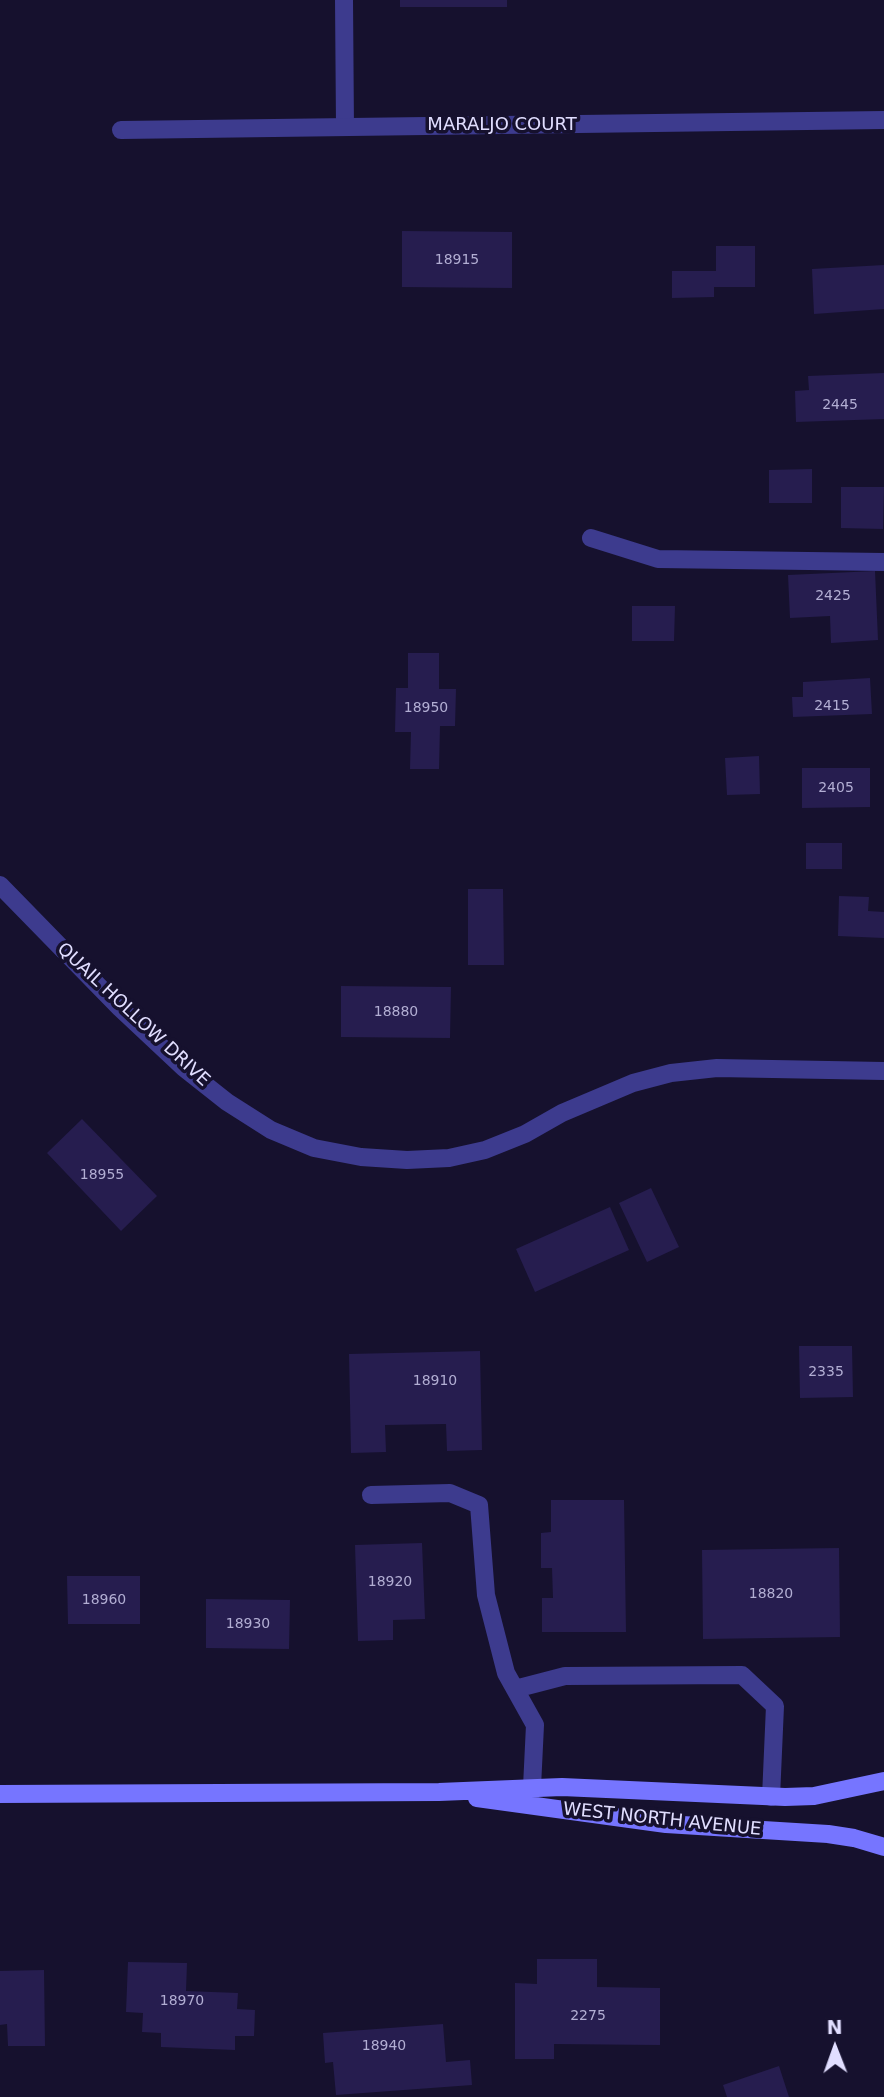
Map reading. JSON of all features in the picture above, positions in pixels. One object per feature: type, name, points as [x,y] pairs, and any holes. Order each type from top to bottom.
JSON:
[{"type":"main road","name":"WEST NORTH AVENUE","points":[[0,1794],[439,1792],[532,1787],[771,1797],[814,1796],[884,1781]]},
{"type":"main road","name":"WEST NORTH AVENUE","points":[[439,1792],[579,1814],[666,1824],[828,1834],[884,1847]]},
{"type":"street","points":[[344,0],[345,127]]},
{"type":"street","name":"MARALJO COURT","points":[[121,130],[884,120]]},
{"type":"street","points":[[591,538],[658,559],[884,562]]},
{"type":"street","name":"QUAIL HOLLOW DRIVE","points":[[0,886],[184,1068],[227,1102],[271,1130],[314,1148],[361,1157],[407,1160],[449,1157],[485,1150],[633,1083],[671,1073],[717,1068],[884,1070]]},
{"type":"street","points":[[371,1494],[450,1493],[479,1505],[486,1595],[506,1673],[535,1725],[532,1787]]},
{"type":"street","points":[[515,1689],[565,1676],[742,1675],[775,1706],[771,1797]]},
{"type":"building","points":[[400,0],[507,0],[507,7],[400,7]]},
{"type":"building","points":[[402,231],[512,232],[512,288],[402,287]]},
{"type":"building","points":[[716,246],[755,246],[755,287],[714,287],[714,297],[672,298],[672,271],[716,271]]},
{"type":"building","points":[[884,265],[884,309],[814,314],[812,269]]},
{"type":"building","points":[[884,373],[884,419],[796,422],[795,391],[809,390],[808,376]]},
{"type":"building","points":[[812,469],[812,503],[769,503],[769,470]]},
{"type":"building","points":[[841,487],[884,487],[883,529],[841,528]]},
{"type":"building","points":[[875,571],[878,640],[831,643],[830,616],[790,618],[788,575]]},
{"type":"building","points":[[632,606],[675,606],[674,641],[632,641]]},
{"type":"building","points":[[408,653],[439,653],[439,689],[456,689],[455,726],[440,726],[439,769],[410,769],[411,732],[395,732],[396,688],[408,688]]},
{"type":"building","points":[[870,678],[872,714],[793,717],[792,697],[803,697],[803,682]]},
{"type":"building","points":[[759,756],[760,794],[727,795],[725,758]]},
{"type":"building","points":[[802,768],[870,768],[870,807],[802,808]]},
{"type":"building","points":[[806,843],[842,843],[842,869],[806,869]]},
{"type":"building","points":[[468,889],[503,889],[504,965],[468,965]]},
{"type":"building","points":[[839,896],[869,897],[868,911],[884,912],[884,938],[838,936]]},
{"type":"building","points":[[341,986],[451,987],[450,1038],[341,1037]]},
{"type":"building","points":[[82,1119],[157,1196],[121,1231],[47,1153]]},
{"type":"building","points":[[651,1188],[679,1247],[647,1262],[619,1203]]},
{"type":"building","points":[[610,1207],[629,1250],[535,1292],[516,1249]]},
{"type":"building","points":[[799,1346],[852,1346],[853,1397],[800,1398]]},
{"type":"building","points":[[480,1351],[482,1450],[447,1451],[446,1424],[385,1425],[386,1452],[351,1453],[349,1354]]},
{"type":"building","points":[[551,1500],[624,1500],[626,1632],[542,1632],[542,1598],[553,1598],[552,1568],[541,1568],[541,1533],[551,1532]]},
{"type":"building","points":[[422,1543],[425,1619],[393,1620],[393,1640],[358,1641],[355,1545]]},
{"type":"building","points":[[839,1548],[840,1637],[703,1639],[702,1550]]},
{"type":"building","points":[[67,1576],[140,1576],[140,1624],[68,1624]]},
{"type":"building","points":[[206,1599],[290,1600],[289,1649],[206,1648]]},
{"type":"building","points":[[537,1959],[597,1959],[597,1987],[660,1988],[660,2045],[554,2044],[554,2059],[515,2059],[515,1983],[537,1984]]},
{"type":"building","points":[[128,1962],[187,1963],[186,1991],[238,1993],[237,2009],[255,2010],[254,2036],[235,2036],[235,2050],[161,2047],[161,2033],[142,2032],[143,2013],[126,2012]]},
{"type":"building","points":[[44,1970],[45,2046],[8,2046],[7,2024],[0,2025],[0,1971]]},
{"type":"building","points":[[443,2024],[446,2062],[470,2060],[472,2085],[336,2095],[333,2062],[325,2063],[323,2033]]},
{"type":"building","points":[[779,2066],[789,2097],[727,2097],[723,2085]]}]
